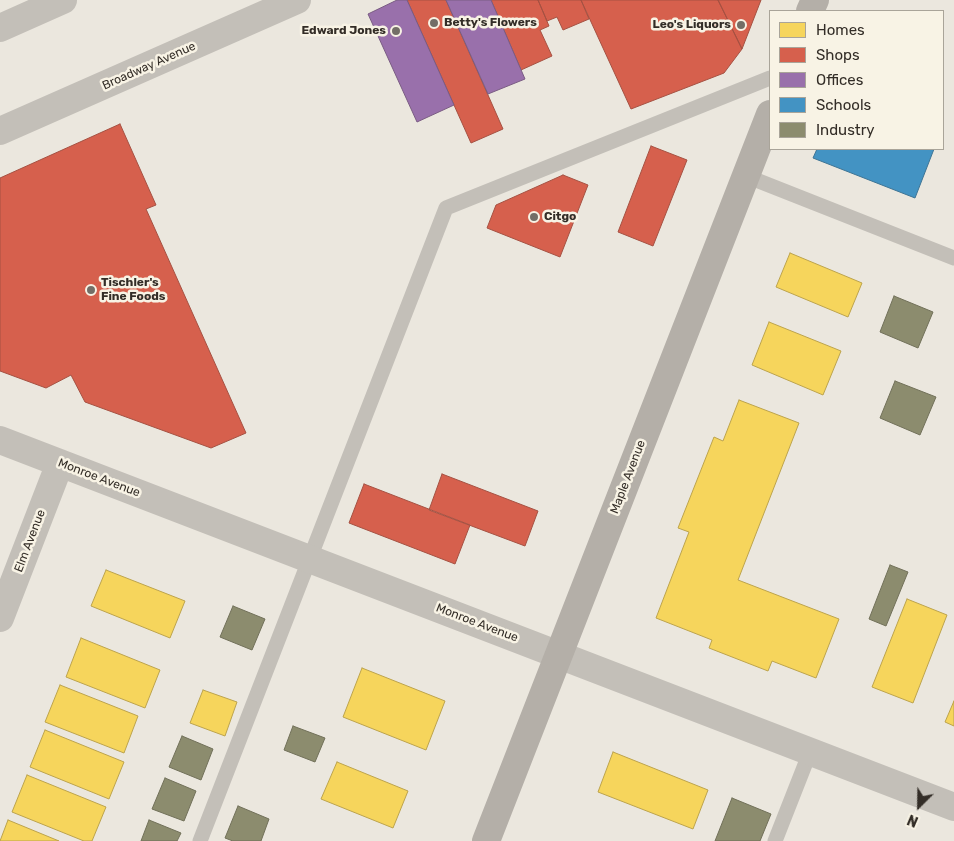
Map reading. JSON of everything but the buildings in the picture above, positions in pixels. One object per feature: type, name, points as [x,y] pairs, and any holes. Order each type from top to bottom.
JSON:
[{"type":"street","points":[[0,28],[63,0]]},
{"type":"street","name":"Broadway Avenue","points":[[0,131],[297,0]]},
{"type":"street","name":"Maple Avenue","points":[[486,841],[769,117]]},
{"type":"street","name":"Monroe Avenue","points":[[0,440],[954,807]]},
{"type":"street","name":"Elm Avenue","points":[[0,618],[60,463]]},
{"type":"lane","points":[[200,841],[446,208],[769,78]]},
{"type":"lane","points":[[746,176],[954,258]]},
{"type":"lane","points":[[775,841],[810,752]]},
{"type":"place","name":"Betty's Flowers","points":[[434,23]]},
{"type":"place","name":"Leo's Liquors","points":[[741,25]]},
{"type":"place","name":"Edward Jones","points":[[396,31]]},
{"type":"place","name":"Citgo","points":[[534,217]]},
{"type":"place","name":"Tischler's Fine Foods","points":[[91,290]]}]
